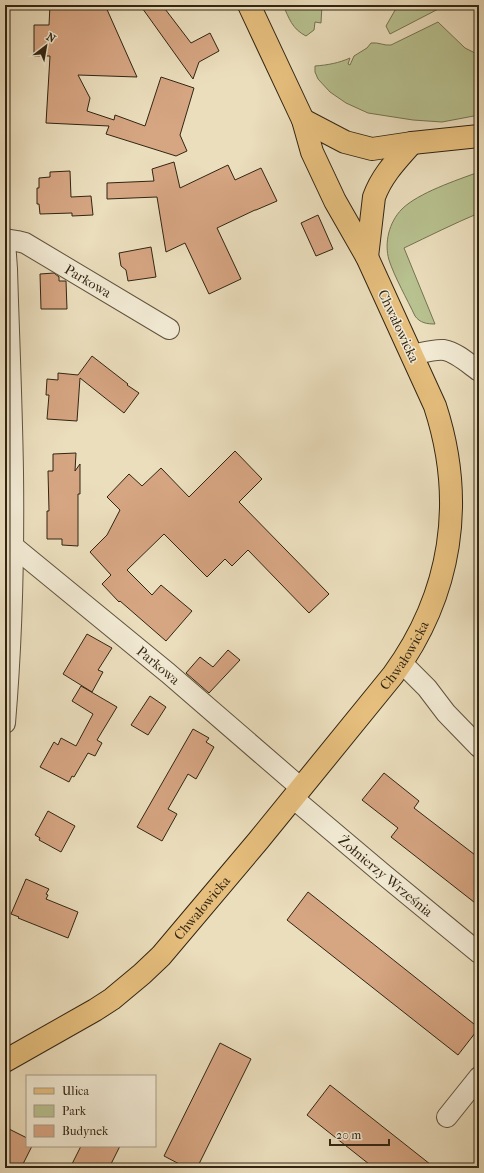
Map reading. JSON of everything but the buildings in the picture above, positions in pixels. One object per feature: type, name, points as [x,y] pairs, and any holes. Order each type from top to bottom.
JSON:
[{"type":"main road","name":"Chwałowicka","points":[[5,1061],[112,999],[161,956],[383,689],[402,663],[431,608],[444,567],[448,546],[451,503],[449,465],[440,421],[435,406],[367,257],[335,201],[318,166],[312,152],[303,120],[249,5]]},
{"type":"main road","points":[[303,120],[346,142],[372,149],[479,136]]},
{"type":"main road","points":[[367,257],[374,197],[377,188],[386,174],[412,143]]},
{"type":"street","name":"Parkowa","points":[[5,723],[9,676],[13,546],[13,464],[5,240],[25,243],[169,329]]},
{"type":"street","points":[[412,355],[445,350],[459,357],[479,371]]},
{"type":"street","name":"Parkowa","points":[[13,546],[168,673],[297,793]]},
{"type":"street","points":[[402,663],[427,688],[446,713],[479,747]]},
{"type":"street","name":"Żołnierzy Września","points":[[297,793],[359,854],[479,953]]},
{"type":"street","points":[[446,1116],[479,1077]]},
{"type":"green space","points":[[283,5],[322,5],[321,23],[315,22],[314,30],[306,36],[294,27]]},
{"type":"green space","points":[[398,5],[446,5],[390,34],[386,26]]},
{"type":"green space","points":[[438,22],[465,48],[479,55],[479,115],[442,122],[413,120],[368,113],[346,103],[330,92],[318,79],[315,72],[315,66],[333,64],[350,58],[348,64],[350,65],[354,56],[367,48],[371,43],[391,45]]},
{"type":"green space","points":[[479,172],[479,213],[404,248],[435,324],[424,323],[415,316],[389,260],[387,240],[391,226],[398,214],[409,203],[428,192]]}]
